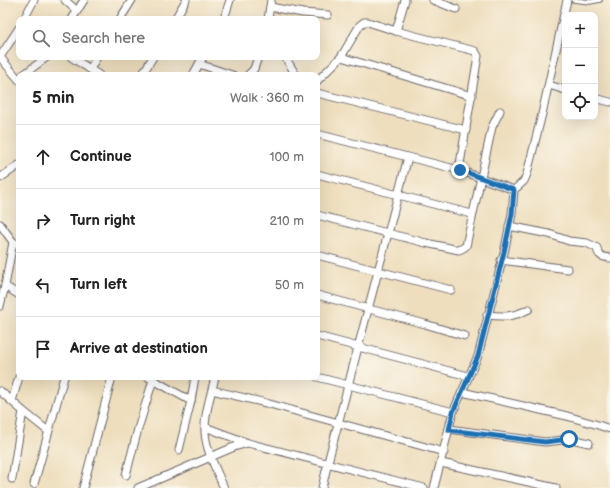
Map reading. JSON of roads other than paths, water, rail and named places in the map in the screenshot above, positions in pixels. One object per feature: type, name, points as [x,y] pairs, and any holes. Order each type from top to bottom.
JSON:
[{"type":"street","points":[[26,16],[34,0]]},
{"type":"street","points":[[65,0],[77,11]]},
{"type":"street","points":[[74,16],[84,0]]},
{"type":"street","points":[[122,16],[132,0]]},
{"type":"street","points":[[177,16],[186,0]]},
{"type":"street","points":[[225,16],[230,0]]},
{"type":"street","points":[[396,31],[405,0]]},
{"type":"street","points":[[433,0],[456,9]]},
{"type":"street","points":[[434,488],[453,412],[478,353],[509,226],[514,190],[524,181],[527,174],[549,85],[567,0]]},
{"type":"street","points":[[269,16],[271,4],[303,13],[328,15]]},
{"type":"street","points":[[320,78],[341,57],[362,23],[368,22],[477,53],[478,56],[460,170]]},
{"type":"street","points":[[16,33],[0,57],[16,74]]},
{"type":"street","points":[[341,57],[472,96]]},
{"type":"street","points":[[28,72],[43,60]]},
{"type":"street","points":[[76,60],[94,72]]},
{"type":"street","points":[[90,69],[95,60]]},
{"type":"street","points":[[144,72],[151,60]]},
{"type":"street","points":[[195,72],[201,60]]},
{"type":"street","points":[[251,72],[254,69],[257,60]]},
{"type":"street","points":[[287,60],[294,72]]},
{"type":"street","points":[[199,64],[222,72]]},
{"type":"street","points":[[549,85],[562,89]]},
{"type":"street","points":[[320,94],[466,130]]},
{"type":"street","points":[[598,99],[610,102]]},
{"type":"street","points":[[320,216],[426,243],[459,250],[464,248],[466,246],[492,127],[500,111]]},
{"type":"street","points":[[320,135],[460,170],[514,190]]},
{"type":"street","points":[[322,488],[408,157]]},
{"type":"street","points":[[0,178],[16,170]]},
{"type":"street","points":[[320,175],[472,214]]},
{"type":"street","points":[[0,224],[16,244],[0,306]]},
{"type":"street","points":[[509,226],[549,234],[569,241],[592,245],[596,248],[600,256],[610,258]]},
{"type":"street","points":[[320,256],[451,290]]},
{"type":"street","points":[[501,260],[568,270]]},
{"type":"street","points":[[5,286],[16,292]]},
{"type":"street","points":[[320,296],[465,336]]},
{"type":"street","points":[[487,315],[512,316],[529,308]]},
{"type":"street","points":[[320,337],[468,376]]},
{"type":"street","points":[[320,378],[453,412]]},
{"type":"street","points":[[12,401],[18,380]]},
{"type":"street","points":[[34,484],[63,380]]},
{"type":"street","points":[[83,488],[111,380]]},
{"type":"street","points":[[126,474],[150,380]]},
{"type":"street","points":[[154,380],[191,401]]},
{"type":"street","points":[[179,450],[194,380]]},
{"type":"street","points":[[214,380],[205,427],[211,457],[224,488]]},
{"type":"street","points":[[212,390],[266,403],[444,452]]},
{"type":"street","points":[[0,391],[48,431]]},
{"type":"street","points":[[462,392],[567,416],[610,429]]},
{"type":"street","points":[[12,479],[23,411]]},
{"type":"street","points":[[205,427],[248,443],[328,462],[424,488]]},
{"type":"street","points":[[449,430],[545,442],[572,439],[589,443]]},
{"type":"street","points":[[138,488],[248,443]]},
{"type":"street","points":[[441,463],[556,488]]},
{"type":"lane","points":[[573,0],[590,2],[600,0]]}]
